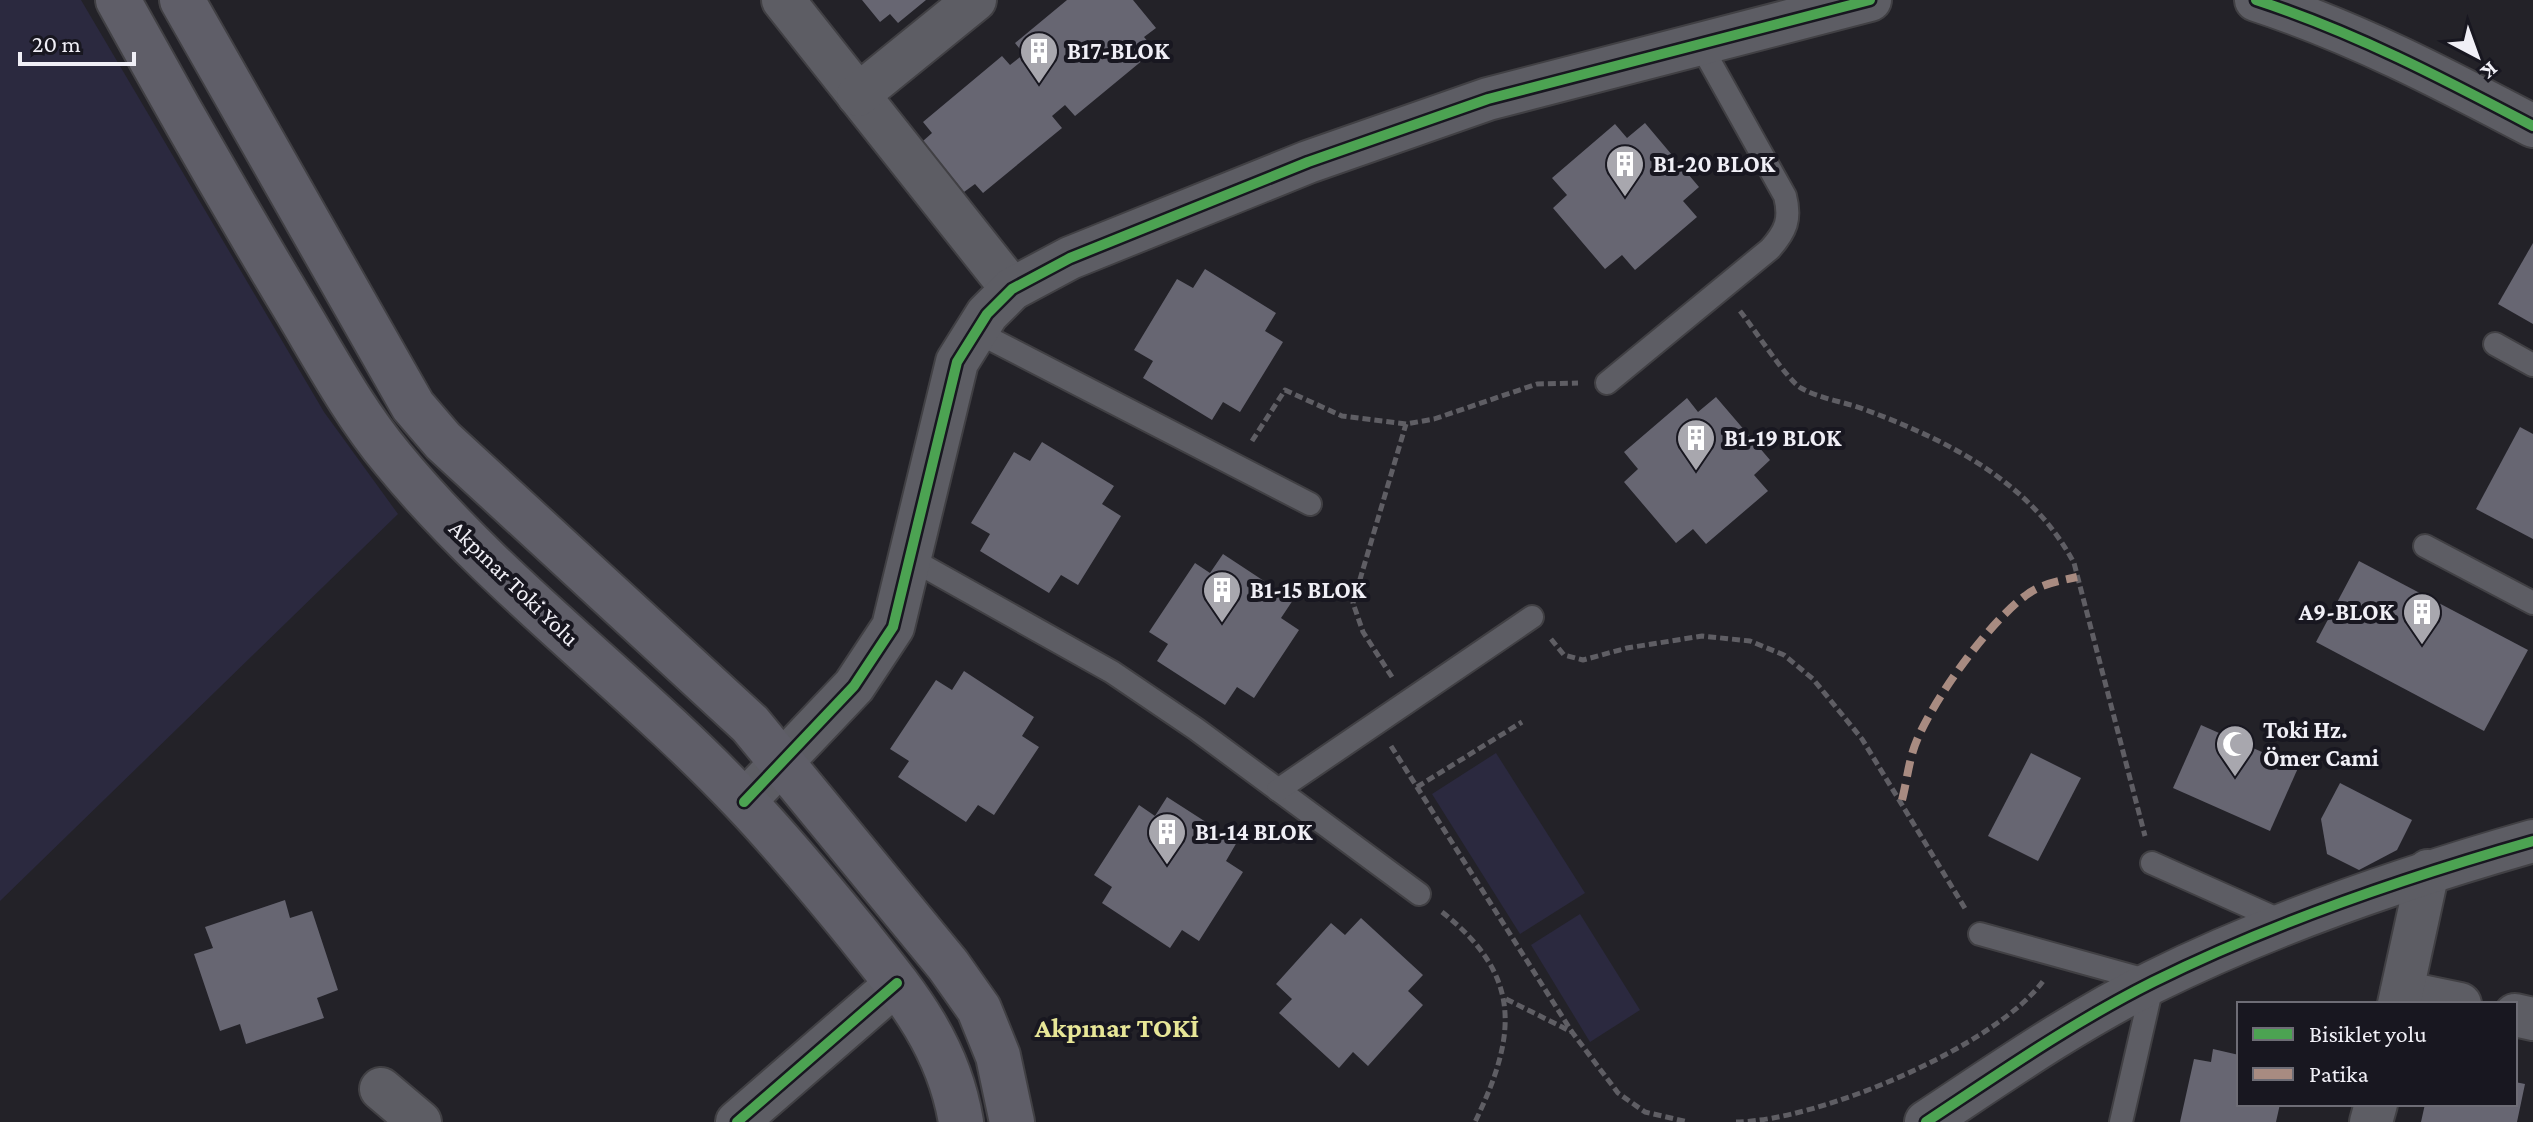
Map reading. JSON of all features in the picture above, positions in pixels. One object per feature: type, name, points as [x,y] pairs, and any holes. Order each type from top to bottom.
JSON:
[{"type":"main road","name":"Akpınar Toki Yolu","points":[[118,0],[222,187],[358,413],[389,455],[420,492],[523,594],[744,802],[897,983],[948,1063],[961,1122]]},
{"type":"main road","points":[[182,0],[413,406],[443,441],[750,724],[784,763],[948,965],[979,1009],[998,1056],[1012,1122]]},
{"type":"street","points":[[783,0],[1012,289]]},
{"type":"street","points":[[858,95],[975,0]]},
{"type":"street","points":[[744,802],[854,686],[893,627],[957,362],[975,331],[1012,289],[1070,258],[1308,162],[1488,99],[1870,0]]},
{"type":"street","points":[[2256,0],[2375,44],[2533,126]]},
{"type":"street","points":[[1926,1122],[2044,1044],[2153,982],[2287,924],[2428,871],[2533,841]]},
{"type":"street","points":[[2428,871],[2401,998],[2440,1002]]},
{"type":"street","points":[[737,1122],[897,983]]},
{"type":"street","points":[[381,1089],[420,1122]]},
{"type":"lane","points":[[1607,383],[1770,249],[1782,236],[1790,216],[1785,196],[1700,44]]},
{"type":"lane","points":[[975,331],[1310,504]]},
{"type":"lane","points":[[2495,344],[2533,365]]},
{"type":"lane","points":[[2425,546],[2533,603]]},
{"type":"lane","points":[[911,559],[1112,672],[1419,894]]},
{"type":"lane","points":[[1278,790],[1532,617]]},
{"type":"lane","points":[[2152,863],[2287,924]]},
{"type":"lane","points":[[1980,934],[2153,982],[2121,1122]]},
{"type":"path","points":[[1723,288],[1800,388],[1920,432],[1979,463],[2033,505],[2059,535],[2074,563],[2152,863]]},
{"type":"path","points":[[1236,465],[1285,390],[1342,416],[1406,424],[1434,419],[1537,384],[1607,383]]},
{"type":"path","points":[[1406,424],[1353,603],[1363,632],[1407,702]]},
{"type":"path","points":[[1532,617],[1564,655],[1583,660],[1627,648],[1702,636],[1750,641],[1784,655],[1813,679],[1862,739],[1980,934]]},
{"type":"path","points":[[1417,787],[1522,722]]},
{"type":"path","points":[[1377,723],[1572,1032],[1618,1093],[1645,1112],[1688,1122]]},
{"type":"path","points":[[1419,894],[1463,929],[1483,951],[1497,973],[1506,999],[1507,1032],[1498,1070],[1475,1122]]},
{"type":"path","points":[[1736,1122],[1762,1122],[1830,1105],[1904,1076],[1980,1033],[2033,995],[2061,958]]},
{"type":"path","points":[[1506,999],[1572,1032]]},
{"type":"shaded area","points":[[0,0],[81,0],[324,412],[398,514],[0,901]]},
{"type":"shaded area","points":[[1496,753],[1585,893],[1520,934],[1432,794]]},
{"type":"shaded area","points":[[1580,914],[1640,1010],[1590,1042],[1531,945]]},
{"type":"building","points":[[862,0],[926,0],[898,23],[890,14],[880,22]]},
{"type":"building","name":"B17-BLOK","points":[[1067,0],[1133,0],[1156,28],[1144,37],[1155,50],[1075,116],[1065,105],[1052,116],[1062,128],[983,193],[975,184],[964,192],[923,141],[932,133],[923,122],[1002,56],[1010,65],[1024,54],[1015,43]]},
{"type":"building","name":"B1-20 BLOK","points":[[1645,123],[1699,187],[1683,201],[1697,217],[1635,270],[1622,255],[1605,269],[1553,208],[1567,195],[1552,178],[1615,124],[1627,138]]},
{"type":"building","points":[[2533,243],[2533,324],[2498,304]]},
{"type":"building","points":[[1205,269],[1276,313],[1265,331],[1283,342],[1240,412],[1223,402],[1212,420],[1143,378],[1153,361],[1134,350],[1177,279],[1193,288]]},
{"type":"building","name":"B1-19 BLOK","points":[[1716,397],[1770,460],[1754,475],[1768,491],[1706,544],[1693,529],[1676,543],[1624,482],[1638,469],[1624,452],[1687,398],[1698,412]]},
{"type":"building","points":[[2520,427],[2533,434],[2533,539],[2476,509]]},
{"type":"building","points":[[1042,442],[1114,486],[1102,504],[1121,516],[1078,585],[1061,575],[1049,593],[980,551],[990,534],[971,523],[1014,452],[1030,461]]},
{"type":"building","name":"B1-15 BLOK","points":[[1223,554],[1293,600],[1281,618],[1299,630],[1254,698],[1237,687],[1225,705],[1157,661],[1168,644],[1149,632],[1195,563],[1210,573]]},
{"type":"building","name":"A9-BLOK","points":[[2359,561],[2528,650],[2484,731],[2316,642]]},
{"type":"building","points":[[964,671],[1034,717],[1022,736],[1039,747],[994,815],[978,805],[966,822],[898,777],[909,761],[890,749],[936,680],[952,690]]},
{"type":"building","name":"Toki Hz. Ömer Cami","points":[[2201,725],[2298,768],[2270,831],[2173,788]]},
{"type":"building","points":[[2031,753],[2081,778],[2038,861],[1988,836]]},
{"type":"building","points":[[2340,783],[2412,820],[2397,850],[2359,870],[2327,854],[2321,819]]},
{"type":"building","name":"B1-14 BLOK","points":[[1167,797],[1237,842],[1226,861],[1243,872],[1199,941],[1182,930],[1170,948],[1102,903],[1112,887],[1094,875],[1139,805],[1155,816]]},
{"type":"building","points":[[285,900],[290,918],[312,911],[338,990],[317,998],[324,1018],[246,1044],[240,1024],[220,1031],[194,954],[213,948],[205,927]]},
{"type":"building","points":[[1361,918],[1423,975],[1408,991],[1423,1005],[1368,1066],[1353,1052],[1339,1068],[1279,1013],[1292,999],[1276,984],[1331,923],[1345,935]]},
{"type":"building","points":[[2213,1049],[2237,1055],[2237,1106],[2280,1106],[2276,1122],[2180,1122],[2194,1059],[2211,1062]]},
{"type":"building","points":[[2517,1082],[2525,1084],[2517,1122],[2421,1122],[2425,1106],[2517,1106]]},
{"type":"marked path","points":[[1902,800],[1912,754],[1925,723],[1949,683],[1979,643],[2010,608],[2031,592],[2077,577]]},
{"type":"cycle path","points":[[744,802],[854,686],[893,627],[957,362],[987,314],[1012,289],[1070,258],[1308,162],[1488,99],[1870,0]]},
{"type":"cycle path","points":[[2256,0],[2363,41],[2533,126]]},
{"type":"cycle path","points":[[1926,1122],[2094,1014],[2199,960],[2340,903],[2533,841]]},
{"type":"cycle path","points":[[737,1122],[897,983]]},
{"type":"place","name":"B17-BLOK","points":[[1039,85]]},
{"type":"place","name":"B1-20 BLOK","points":[[1625,198]]},
{"type":"place","name":"B1-19 BLOK","points":[[1696,472]]},
{"type":"place","name":"B1-15 BLOK","points":[[1222,624]]},
{"type":"place","name":"A9-BLOK","points":[[2422,646]]},
{"type":"place","name":"Toki Hz. Ömer Cami","points":[[2235,778]]},
{"type":"place","name":"B1-14 BLOK","points":[[1167,866]]},
{"type":"district","name":"Akpınar TOKİ","points":[[1117,1027]]}]
